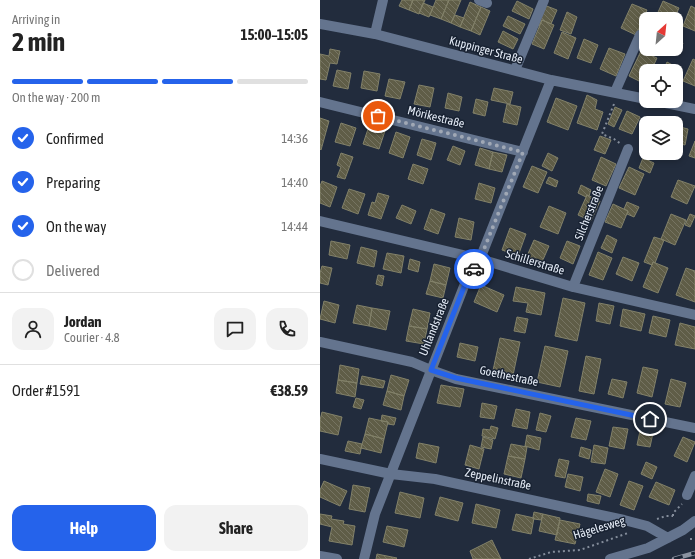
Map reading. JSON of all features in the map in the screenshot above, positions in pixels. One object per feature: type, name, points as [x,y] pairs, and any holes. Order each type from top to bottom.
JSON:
[{"type":"street","points":[[375,34],[383,0]]},
{"type":"street","points":[[514,70],[544,0]]},
{"type":"street","name":"Kuppinger Straße","points":[[320,24],[375,34],[551,80],[639,98]]},
{"type":"street","points":[[617,93],[639,38]]},
{"type":"street","name":"Uhlandstraße","points":[[391,474],[466,282],[480,259],[551,80]]},
{"type":"street","name":"Mörikestraße","points":[[320,102],[523,152]]},
{"type":"street","points":[[683,107],[695,109]]},
{"type":"street","name":"Silcherstraße","points":[[574,288],[628,149]]},
{"type":"street","name":"Schillerstraße","points":[[320,221],[480,259],[574,288],[695,315]]},
{"type":"street","name":"Goethestraße","points":[[320,342],[412,362],[456,378],[695,428]]},
{"type":"street","name":"Zeppelinstraße","points":[[320,459],[391,474],[435,479],[617,518],[647,526],[668,538]]},
{"type":"street","points":[[364,559],[375,514],[391,474]]},
{"type":"street","points":[[688,495],[695,476]]},
{"type":"street","points":[[610,559],[648,548],[683,530],[695,521]]},
{"type":"street","points":[[320,556],[337,559]]},
{"type":"path","points":[[617,93],[602,134],[614,139],[628,149]]},
{"type":"path","name":"Hägelesweg","points":[[529,559],[552,552],[580,550],[647,526],[652,521],[666,516],[673,516],[673,513],[682,505],[688,495]]},
{"type":"building","points":[[402,0],[413,0],[409,10],[399,6]]},
{"type":"building","points":[[413,0],[425,0],[419,14],[409,10]]},
{"type":"building","points":[[436,0],[449,0],[441,19],[430,15]]},
{"type":"building","points":[[449,0],[461,0],[451,23],[441,19]]},
{"type":"building","points":[[517,1],[533,9],[529,19],[512,11]]},
{"type":"building","points":[[663,1],[679,8],[677,12],[658,12]]},
{"type":"building","points":[[470,2],[481,7],[471,31],[460,27]]},
{"type":"building","points":[[423,3],[433,7],[429,17],[419,13]]},
{"type":"building","points":[[632,4],[647,10],[646,12],[639,12],[639,28],[636,35],[621,28]]},
{"type":"building","points":[[544,5],[557,10],[551,24],[542,20],[539,26],[536,25]]},
{"type":"building","points":[[691,6],[695,8],[695,31],[683,26]]},
{"type":"building","points":[[481,7],[490,11],[480,35],[471,31]]},
{"type":"building","points":[[567,12],[577,17],[571,34],[560,30]]},
{"type":"building","points":[[455,15],[464,18],[460,27],[451,23]]},
{"type":"building","points":[[508,16],[525,24],[520,34],[503,26]]},
{"type":"building","points":[[542,20],[554,25],[544,49],[532,44]]},
{"type":"building","points":[[503,31],[518,39],[513,49],[498,42]]},
{"type":"building","points":[[562,32],[576,38],[568,59],[554,53]]},
{"type":"building","points":[[584,39],[598,45],[591,63],[577,58]]},
{"type":"building","points":[[609,48],[625,54],[616,76],[600,69]]},
{"type":"building","points":[[330,49],[340,51],[337,64],[330,63],[326,80],[320,79],[320,54],[329,56]]},
{"type":"building","points":[[639,55],[652,56],[657,58],[654,64],[639,64],[639,81],[629,76]]},
{"type":"building","points":[[693,59],[695,60],[695,86],[683,81]]},
{"type":"building","points":[[337,70],[351,73],[348,89],[333,86]]},
{"type":"building","points":[[364,71],[380,74],[377,91],[361,88]]},
{"type":"building","points":[[389,79],[405,82],[400,99],[385,96]]},
{"type":"building","points":[[419,85],[434,88],[430,107],[414,104]]},
{"type":"building","points":[[494,88],[513,92],[510,104],[491,100]]},
{"type":"building","points":[[448,93],[462,97],[459,111],[445,108]]},
{"type":"building","points":[[587,95],[597,100],[595,109],[603,112],[597,130],[577,123]]},
{"type":"building","points":[[556,98],[577,106],[568,130],[547,122]]},
{"type":"building","points":[[476,99],[488,102],[485,116],[473,113]]},
{"type":"building","points":[[507,104],[521,107],[517,125],[503,122]]},
{"type":"building","points":[[615,107],[622,110],[614,127],[608,124]]},
{"type":"building","points":[[627,111],[639,117],[632,134],[619,129]]},
{"type":"building","points":[[320,118],[329,121],[321,150],[320,149]]},
{"type":"building","points":[[341,123],[356,128],[350,146],[335,142]]},
{"type":"building","points":[[369,126],[385,131],[379,149],[363,144]]},
{"type":"building","points":[[683,128],[688,129],[685,145],[683,145]]},
{"type":"building","points":[[396,132],[410,137],[403,158],[389,153]]},
{"type":"building","points":[[600,136],[611,140],[605,154],[594,150]]},
{"type":"building","points":[[422,139],[436,143],[431,160],[417,155]]},
{"type":"building","points":[[695,141],[695,158],[689,156]]},
{"type":"building","points":[[453,146],[465,151],[460,165],[447,160]]},
{"type":"building","points":[[480,148],[493,152],[489,169],[475,165]]},
{"type":"building","points":[[493,152],[507,155],[502,172],[489,169]]},
{"type":"building","points":[[341,153],[353,157],[345,179],[337,177],[341,167],[337,165]]},
{"type":"building","points":[[548,153],[558,158],[552,171],[542,166]]},
{"type":"building","points":[[601,157],[616,164],[606,186],[592,180]]},
{"type":"building","points":[[642,160],[647,160],[654,163],[650,173],[639,168]]},
{"type":"building","points":[[413,164],[428,169],[423,184],[408,179]]},
{"type":"building","points":[[532,166],[547,172],[538,193],[523,187]]},
{"type":"building","points":[[629,167],[644,174],[635,195],[619,188]]},
{"type":"building","points":[[549,177],[558,181],[556,187],[546,183]]},
{"type":"building","points":[[678,180],[695,186],[687,204],[671,197]]},
{"type":"building","points":[[322,181],[337,187],[330,207],[320,203],[320,186]]},
{"type":"building","points":[[479,183],[495,188],[491,203],[475,199]]},
{"type":"building","points":[[581,185],[591,190],[589,196],[587,195],[586,197],[578,193]]},
{"type":"building","points":[[349,189],[365,194],[358,214],[342,208]]},
{"type":"building","points":[[378,193],[389,196],[381,219],[368,215],[372,202],[375,203]]},
{"type":"building","points":[[587,195],[600,201],[591,221],[578,215]]},
{"type":"building","points":[[627,202],[639,207],[634,217],[627,214],[628,211],[624,209]]},
{"type":"building","points":[[613,204],[628,211],[621,228],[605,222]]},
{"type":"building","points":[[402,205],[416,211],[411,224],[396,218]]},
{"type":"building","points":[[549,206],[566,213],[558,234],[540,227]]},
{"type":"building","points":[[431,209],[445,214],[438,234],[424,229]]},
{"type":"building","points":[[671,214],[686,220],[675,245],[661,239]]},
{"type":"building","points":[[690,214],[695,216],[690,227],[685,225]]},
{"type":"building","points":[[459,218],[474,222],[471,240],[455,237]]},
{"type":"building","points":[[510,228],[526,234],[518,256],[502,250]]},
{"type":"building","points":[[607,235],[617,240],[612,253],[601,248]]},
{"type":"building","points":[[654,237],[664,240],[655,263],[653,262],[652,265],[644,262]]},
{"type":"building","points":[[534,240],[549,246],[542,262],[527,256]]},
{"type":"building","points":[[331,241],[350,245],[347,259],[329,255]]},
{"type":"building","points":[[567,241],[580,246],[573,264],[560,258]]},
{"type":"building","points":[[361,247],[377,251],[374,267],[357,263]]},
{"type":"building","points":[[598,252],[612,258],[603,280],[589,275]]},
{"type":"building","points":[[387,253],[404,256],[401,273],[383,269]]},
{"type":"building","points":[[623,257],[639,263],[632,281],[616,274]]},
{"type":"building","points":[[410,259],[420,262],[418,272],[408,269]]},
{"type":"building","points":[[653,262],[668,268],[658,293],[643,287]]},
{"type":"building","points":[[434,264],[450,268],[446,285],[430,281]]},
{"type":"building","points":[[322,266],[332,268],[328,285],[320,283]]},
{"type":"building","points":[[686,268],[695,271],[695,302],[676,295]]},
{"type":"building","points":[[378,275],[384,276],[382,286],[376,284]]},
{"type":"building","points":[[430,281],[446,285],[443,298],[426,294]]},
{"type":"building","points":[[481,285],[504,295],[497,312],[474,302]]},
{"type":"building","points":[[516,287],[545,293],[541,315],[526,312],[528,303],[513,301]]},
{"type":"building","points":[[563,298],[585,303],[577,341],[555,336]]},
{"type":"building","points":[[324,301],[339,305],[335,323],[320,319]]},
{"type":"building","points":[[599,303],[614,306],[610,324],[596,321]]},
{"type":"building","points":[[357,305],[372,308],[369,326],[353,323]]},
{"type":"building","points":[[372,308],[390,311],[386,330],[369,326]]},
{"type":"building","points":[[413,309],[430,313],[427,329],[409,326]]},
{"type":"building","points":[[623,309],[645,314],[641,331],[620,326]]},
{"type":"building","points":[[653,316],[670,320],[666,337],[649,333]]},
{"type":"building","points":[[517,317],[528,319],[525,333],[514,331]]},
{"type":"building","points":[[680,323],[695,327],[695,349],[675,345]]},
{"type":"building","points":[[409,326],[427,329],[424,344],[406,341]]},
{"type":"building","points":[[500,338],[520,342],[512,380],[492,375]]},
{"type":"building","points":[[460,343],[478,347],[475,361],[457,357]]},
{"type":"building","points":[[545,346],[568,351],[560,387],[537,382]]},
{"type":"building","points":[[586,356],[601,359],[594,394],[579,391]]},
{"type":"building","points":[[340,365],[359,369],[357,383],[338,380]]},
{"type":"building","points":[[643,367],[658,370],[652,397],[637,393]]},
{"type":"building","points":[[391,375],[409,380],[404,396],[387,391]]},
{"type":"building","points":[[362,376],[385,381],[383,388],[360,384]]},
{"type":"building","points":[[612,379],[627,382],[623,398],[608,394]]},
{"type":"building","points":[[671,379],[686,383],[680,407],[665,404]]},
{"type":"building","points":[[338,380],[357,383],[355,397],[336,393]]},
{"type":"building","points":[[441,385],[464,389],[460,407],[437,403]]},
{"type":"building","points":[[387,391],[404,396],[401,410],[383,405]]},
{"type":"building","points":[[356,398],[364,400],[361,409],[353,407]]},
{"type":"building","points":[[482,403],[497,406],[494,419],[480,417]]},
{"type":"building","points":[[516,409],[530,412],[527,429],[512,426]]},
{"type":"building","points":[[322,412],[342,417],[338,435],[320,431]]},
{"type":"building","points":[[540,413],[551,416],[546,432],[536,430]]},
{"type":"building","points":[[382,415],[396,418],[394,425],[381,421]]},
{"type":"building","points":[[369,418],[388,422],[384,439],[365,434]]},
{"type":"building","points":[[576,418],[591,421],[586,440],[571,437]]},
{"type":"building","points":[[491,426],[498,428],[495,439],[482,436],[483,429],[490,430]]},
{"type":"building","points":[[613,427],[628,429],[624,449],[609,446]]},
{"type":"building","points":[[640,431],[653,433],[650,447],[637,445]]},
{"type":"building","points":[[365,434],[384,439],[381,453],[361,448]]},
{"type":"building","points":[[527,435],[541,438],[539,450],[525,446]]},
{"type":"building","points":[[483,437],[493,440],[491,449],[481,447]]},
{"type":"building","points":[[683,437],[695,442],[687,462],[674,456]]},
{"type":"building","points":[[348,441],[362,444],[360,454],[345,451]]},
{"type":"building","points":[[419,443],[439,447],[436,463],[416,458]]},
{"type":"building","points":[[511,444],[527,447],[525,459],[508,456]]},
{"type":"building","points":[[470,445],[484,449],[479,469],[465,465]]},
{"type":"building","points":[[594,445],[608,448],[605,464],[591,462]]},
{"type":"building","points":[[581,447],[591,450],[589,459],[579,456]]},
{"type":"building","points":[[508,456],[525,459],[521,478],[504,474]]},
{"type":"building","points":[[559,459],[569,461],[565,478],[555,476]]},
{"type":"building","points":[[646,462],[657,467],[652,479],[641,474]]},
{"type":"building","points":[[605,469],[618,474],[610,497],[596,492]]},
{"type":"building","points":[[568,474],[583,477],[580,491],[565,487]]},
{"type":"building","points":[[324,481],[347,491],[340,506],[320,497],[320,490]]},
{"type":"building","points":[[629,481],[643,486],[634,510],[620,505]]},
{"type":"building","points":[[656,482],[675,490],[669,505],[649,497]]},
{"type":"building","points":[[353,485],[370,488],[365,512],[349,509]]},
{"type":"building","points":[[400,492],[424,498],[420,518],[395,513]]},
{"type":"building","points":[[588,494],[601,496],[599,504],[587,501]]},
{"type":"building","points":[[440,497],[463,503],[458,521],[435,515]]},
{"type":"building","points":[[476,504],[500,510],[496,528],[472,523]]},
{"type":"building","points":[[534,512],[543,514],[541,520],[534,519]]},
{"type":"building","points":[[320,514],[332,516],[331,519],[344,521],[343,524],[355,526],[352,545],[329,541],[332,527],[320,524]]},
{"type":"building","points":[[516,514],[534,518],[531,534],[512,530]]},
{"type":"building","points":[[543,514],[560,518],[557,535],[539,531]]},
{"type":"building","points":[[560,520],[580,524],[575,544],[555,540]]},
{"type":"building","points":[[387,526],[408,530],[404,547],[383,542]]},
{"type":"building","points":[[492,540],[501,559],[473,559],[470,551]]},
{"type":"building","points":[[377,554],[397,558],[376,559]]},
{"type":"railway","points":[[674,559],[695,553]]},
{"type":"way so far","points":[[378,116],[523,152],[480,259],[474,269]]},
{"type":"route","points":[[474,269],[466,282],[431,370],[456,378],[650,419]]}]
